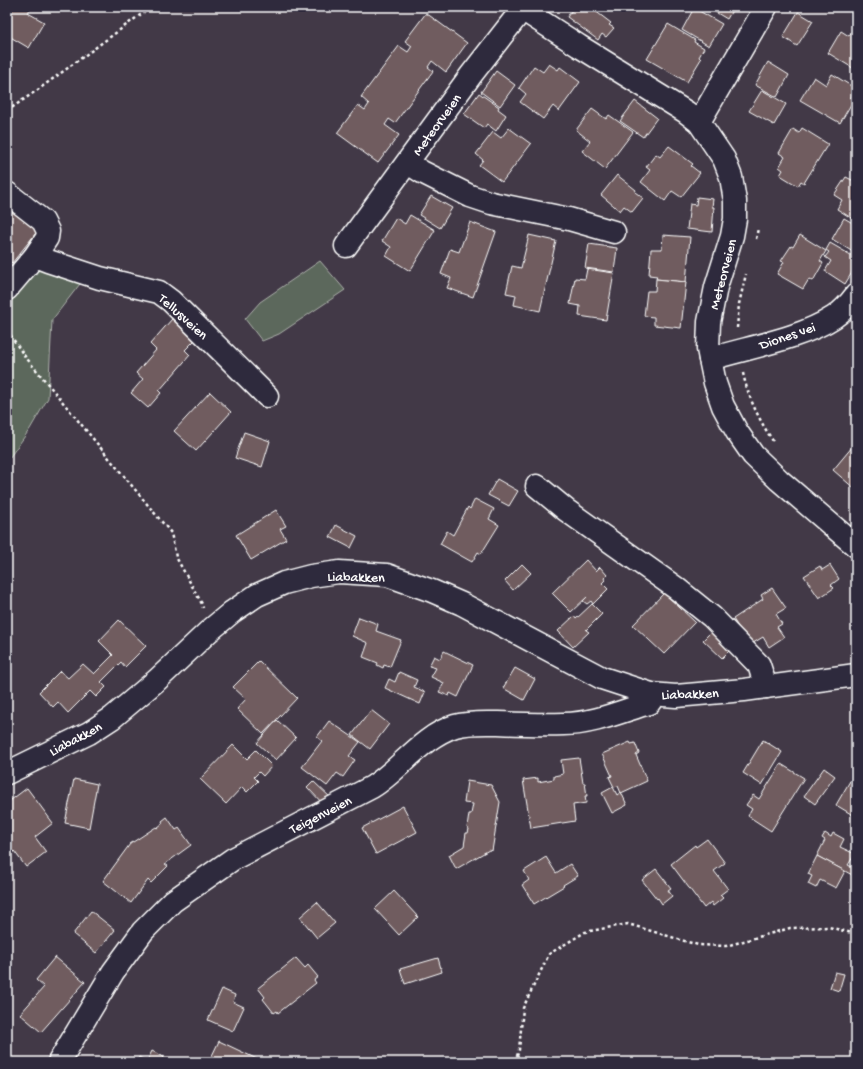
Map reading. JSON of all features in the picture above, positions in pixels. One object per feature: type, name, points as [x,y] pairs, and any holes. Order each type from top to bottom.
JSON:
[{"type":"street","points":[[699,122],[766,7]]},
{"type":"street","name":"Meteorveien","points":[[346,246],[471,75],[523,8],[579,46],[686,112],[699,122],[724,159],[731,177],[735,201],[735,219],[732,236],[716,287],[709,322],[708,349],[715,383],[723,406],[737,432],[753,455],[779,480],[856,546]]},
{"type":"street","name":"Meteorveien","points":[[408,163],[422,172],[470,196],[491,203],[569,219],[614,232]]},
{"type":"street","points":[[7,193],[42,221],[48,231],[47,238],[35,256],[7,289]]},
{"type":"street","name":"Tellusveien","points":[[35,256],[48,262],[100,278],[159,292],[171,301],[267,396]]},
{"type":"street","name":"Diones vei","points":[[710,359],[779,340],[812,329],[835,316],[847,307],[856,295]]},
{"type":"street","points":[[537,486],[566,510],[676,588],[712,617],[759,665],[766,687]]},
{"type":"street","name":"Liabakken","points":[[7,774],[89,733],[112,718],[157,680],[215,625],[257,595],[284,583],[311,576],[340,572],[387,574],[462,604],[602,678],[651,694],[676,696],[766,687],[856,675]]},
{"type":"street","name":"Teigenveien","points":[[59,1062],[113,972],[143,931],[173,901],[233,859],[372,787],[382,781],[426,742],[444,731],[456,726],[480,723],[566,724],[595,720],[650,703],[652,698],[651,694]]},
{"type":"path","points":[[7,111],[40,89],[151,7]]},
{"type":"path","points":[[754,246],[758,233],[758,226]]},
{"type":"path","points":[[746,272],[739,304],[737,333],[739,350],[746,388],[762,424],[775,443]]},
{"type":"path","points":[[7,330],[23,354],[171,533],[176,557],[202,604],[203,612],[215,625]]},
{"type":"path","points":[[515,1062],[519,1050],[523,1008],[549,954],[585,932],[628,924],[698,945],[726,946],[790,928],[829,927],[856,934]]},
{"type":"green space","points":[[320,261],[345,290],[279,334],[262,341],[245,319],[260,302]]},
{"type":"green space","points":[[34,268],[83,280],[52,320],[48,398],[30,429],[7,461],[7,300]]},
{"type":"building","points":[[7,7],[31,7],[28,13],[44,22],[29,48],[7,35]]},
{"type":"building","points":[[574,7],[590,7],[611,23],[609,25],[614,28],[606,37],[602,34],[598,40],[567,17]]},
{"type":"building","points":[[707,7],[734,7],[727,19]]},
{"type":"building","points":[[694,8],[722,24],[709,46],[682,30]]},
{"type":"building","points":[[798,12],[813,21],[797,46],[783,37]]},
{"type":"building","points":[[426,13],[467,43],[446,72],[432,61],[428,67],[433,71],[395,123],[389,119],[385,125],[399,135],[378,163],[337,133],[358,105],[365,110],[369,104],[361,97],[399,46],[408,52],[412,46],[405,41]]},
{"type":"building","points":[[668,24],[695,40],[694,42],[704,48],[699,57],[701,59],[687,82],[647,59]]},
{"type":"building","points":[[856,26],[856,70],[828,53],[841,31],[849,36]]},
{"type":"building","points":[[768,62],[789,75],[777,97],[755,85]]},
{"type":"building","points":[[549,64],[558,70],[560,67],[580,82],[559,111],[553,106],[543,119],[520,102],[526,94],[519,88],[534,66],[543,72]]},
{"type":"building","points":[[496,71],[515,85],[500,106],[481,92]]},
{"type":"building","points":[[832,74],[856,89],[850,99],[853,101],[840,123],[800,100],[814,77],[826,85]]},
{"type":"building","points":[[762,90],[786,104],[774,125],[749,111]]},
{"type":"building","points":[[479,93],[499,107],[498,109],[506,115],[496,131],[487,124],[484,128],[464,114]]},
{"type":"building","points":[[635,101],[657,118],[643,137],[620,121]]},
{"type":"building","points":[[592,109],[606,119],[609,115],[633,132],[605,169],[582,151],[590,141],[576,130]]},
{"type":"building","points":[[509,128],[531,144],[502,182],[479,165],[483,160],[476,154],[493,132],[501,138]]},
{"type":"building","points":[[802,128],[828,144],[804,183],[801,181],[798,186],[780,175],[783,170],[779,167],[785,157],[779,153],[793,129],[799,133]]},
{"type":"building","points":[[669,146],[693,164],[691,166],[700,173],[681,197],[672,191],[665,201],[641,182],[650,170],[646,167],[656,154],[660,157]]},
{"type":"building","points":[[617,175],[636,190],[635,192],[643,198],[632,212],[624,206],[620,211],[601,195]]},
{"type":"building","points":[[846,177],[854,181],[856,177],[856,221],[837,209],[842,200],[834,195]]},
{"type":"building","points":[[431,196],[452,208],[440,228],[419,215]]},
{"type":"building","points":[[697,197],[713,199],[712,207],[714,207],[712,232],[687,229],[690,204],[696,205]]},
{"type":"building","points":[[7,206],[32,226],[34,223],[40,228],[12,263],[7,258]]},
{"type":"building","points":[[410,215],[435,230],[410,271],[386,256],[391,247],[382,241],[396,218],[405,224]]},
{"type":"building","points":[[844,218],[856,225],[856,247],[853,252],[832,239]]},
{"type":"building","points":[[470,222],[496,232],[473,297],[447,288],[451,278],[441,274],[450,249],[459,252]]},
{"type":"building","points":[[529,235],[556,241],[540,311],[514,305],[516,295],[506,293],[512,266],[521,268]]},
{"type":"building","points":[[663,235],[690,237],[686,282],[656,279],[657,276],[649,275],[651,249],[662,249]]},
{"type":"building","points":[[800,235],[826,251],[820,261],[823,263],[813,281],[809,279],[803,289],[777,274],[784,262],[781,261],[791,246],[793,247]]},
{"type":"building","points":[[830,243],[856,258],[856,266],[845,284],[825,271],[831,261],[825,257],[829,252],[826,250]]},
{"type":"building","points":[[589,244],[617,248],[614,272],[585,268]]},
{"type":"building","points":[[587,269],[614,273],[606,320],[579,316],[580,306],[570,304],[575,278],[585,279]]},
{"type":"building","points":[[656,279],[686,282],[681,328],[654,325],[654,317],[644,316],[647,291],[655,291]]},
{"type":"building","points":[[172,319],[195,340],[185,350],[190,355],[159,391],[161,393],[148,408],[131,393],[143,379],[136,373],[156,350],[150,344]]},
{"type":"building","points":[[210,392],[231,412],[196,451],[174,431]]},
{"type":"building","points":[[244,432],[270,441],[262,467],[235,458]]},
{"type":"building","points":[[853,446],[856,447],[856,490],[833,470]]},
{"type":"building","points":[[497,479],[518,491],[509,506],[488,495]]},
{"type":"building","points":[[475,499],[494,509],[489,519],[499,525],[481,554],[478,552],[472,562],[440,544],[447,531],[453,535],[468,507],[470,509]]},
{"type":"building","points":[[276,510],[286,526],[280,529],[286,539],[251,560],[236,535]]},
{"type":"building","points":[[336,525],[357,536],[351,548],[330,537]]},
{"type":"building","points":[[586,560],[596,571],[600,567],[607,575],[602,583],[608,589],[593,604],[591,601],[587,604],[583,601],[587,597],[571,612],[552,593]]},
{"type":"building","points":[[522,564],[531,573],[513,590],[505,581]]},
{"type":"building","points":[[830,565],[839,579],[831,585],[834,588],[819,598],[804,576],[820,566],[822,570]]},
{"type":"building","points":[[772,588],[786,608],[776,614],[782,624],[777,627],[784,637],[769,647],[763,637],[750,645],[733,619],[763,599],[761,595]]},
{"type":"building","points":[[664,593],[695,622],[664,654],[633,625]]},
{"type":"building","points":[[592,604],[602,614],[586,630],[589,632],[573,647],[558,631],[574,616],[576,619]]},
{"type":"building","points":[[359,617],[378,624],[376,631],[401,640],[390,667],[384,665],[383,668],[377,665],[378,663],[363,657],[368,643],[352,636]]},
{"type":"building","points":[[119,620],[146,646],[125,667],[121,662],[101,682],[106,687],[96,697],[90,691],[68,713],[58,702],[53,707],[39,692],[60,671],[68,678],[83,664],[94,674],[113,655],[99,641]]},
{"type":"building","points":[[715,628],[734,646],[722,658],[703,640]]},
{"type":"building","points":[[444,651],[473,665],[458,697],[450,693],[449,696],[439,692],[444,683],[431,677],[436,668],[429,666],[434,656],[440,659]]},
{"type":"building","points":[[259,661],[297,698],[263,734],[237,709],[246,699],[233,687]]},
{"type":"building","points":[[515,668],[535,679],[524,700],[503,688]]},
{"type":"building","points":[[399,672],[417,680],[414,687],[425,692],[420,704],[385,688],[389,679],[395,682]]},
{"type":"building","points":[[371,710],[389,724],[370,749],[352,735]]},
{"type":"building","points":[[277,720],[296,738],[276,760],[257,743]]},
{"type":"building","points":[[329,721],[360,742],[349,756],[355,760],[343,777],[337,773],[327,786],[302,767],[322,741],[317,737]]},
{"type":"building","points":[[763,740],[782,752],[762,785],[743,773]]},
{"type":"building","points":[[630,742],[631,744],[635,743],[639,753],[636,755],[647,781],[621,793],[618,786],[614,787],[609,777],[612,776],[602,754]]},
{"type":"building","points":[[233,745],[247,759],[256,750],[272,766],[263,776],[259,772],[254,777],[258,781],[247,792],[242,787],[226,804],[200,779]]},
{"type":"building","points":[[579,758],[583,783],[585,783],[587,796],[585,796],[586,803],[573,805],[575,821],[531,828],[523,780],[538,778],[538,782],[554,779],[554,776],[563,774],[561,760]]},
{"type":"building","points":[[781,764],[804,778],[771,831],[748,816],[752,809],[746,805],[753,795],[759,799]]},
{"type":"building","points":[[824,768],[835,776],[815,804],[804,796]]},
{"type":"building","points":[[74,779],[97,784],[89,828],[65,823]]},
{"type":"building","points":[[313,781],[332,799],[325,806],[307,787]]},
{"type":"building","points":[[467,781],[491,785],[500,802],[492,851],[489,850],[456,869],[449,855],[464,846],[466,833],[468,833],[469,829],[467,828],[469,814],[471,814],[473,804],[464,803]]},
{"type":"building","points":[[850,781],[856,784],[856,817],[836,805]]},
{"type":"building","points":[[613,787],[617,795],[621,792],[627,805],[612,813],[602,793]]},
{"type":"building","points":[[27,788],[53,823],[35,837],[46,852],[26,867],[14,851],[12,853],[7,845],[7,803]]},
{"type":"building","points":[[403,806],[417,832],[376,854],[362,828]]},
{"type":"building","points":[[167,817],[176,830],[179,828],[191,845],[165,864],[168,866],[151,883],[148,880],[131,903],[103,881],[130,844],[156,827],[157,828]]},
{"type":"building","points":[[825,833],[831,837],[833,833],[844,839],[840,847],[855,854],[848,865],[856,869],[856,877],[817,856],[825,840],[822,838]]},
{"type":"building","points":[[707,839],[725,863],[714,871],[728,889],[720,895],[723,898],[713,906],[711,902],[704,908],[671,864],[695,845],[696,847]]},
{"type":"building","points":[[817,856],[845,871],[836,888],[820,880],[816,888],[808,884],[812,876],[808,874]]},
{"type":"building","points":[[546,857],[556,873],[570,864],[578,876],[534,904],[522,885],[529,880],[524,871]]},
{"type":"building","points":[[656,869],[671,888],[668,890],[672,896],[662,904],[642,880]]},
{"type":"building","points":[[394,891],[418,917],[399,935],[375,909]]},
{"type":"building","points":[[317,902],[335,923],[317,938],[300,917]]},
{"type":"building","points":[[91,911],[115,930],[96,953],[73,934]]},
{"type":"building","points":[[55,957],[85,982],[41,1032],[20,1014],[44,987],[36,980]]},
{"type":"building","points":[[296,958],[305,968],[308,965],[318,977],[314,980],[316,983],[278,1013],[277,1011],[274,1013],[263,999],[265,997],[258,988]]},
{"type":"building","points":[[438,958],[442,972],[405,984],[400,969]]},
{"type":"building","points":[[835,972],[844,974],[839,991],[830,988]]},
{"type":"building","points":[[222,989],[235,995],[233,1002],[244,1007],[233,1031],[208,1020]]},
{"type":"building","points":[[219,1041],[259,1060],[258,1062],[209,1062]]},
{"type":"building","points":[[152,1051],[164,1057],[162,1062],[136,1062],[139,1057],[147,1061]]}]
